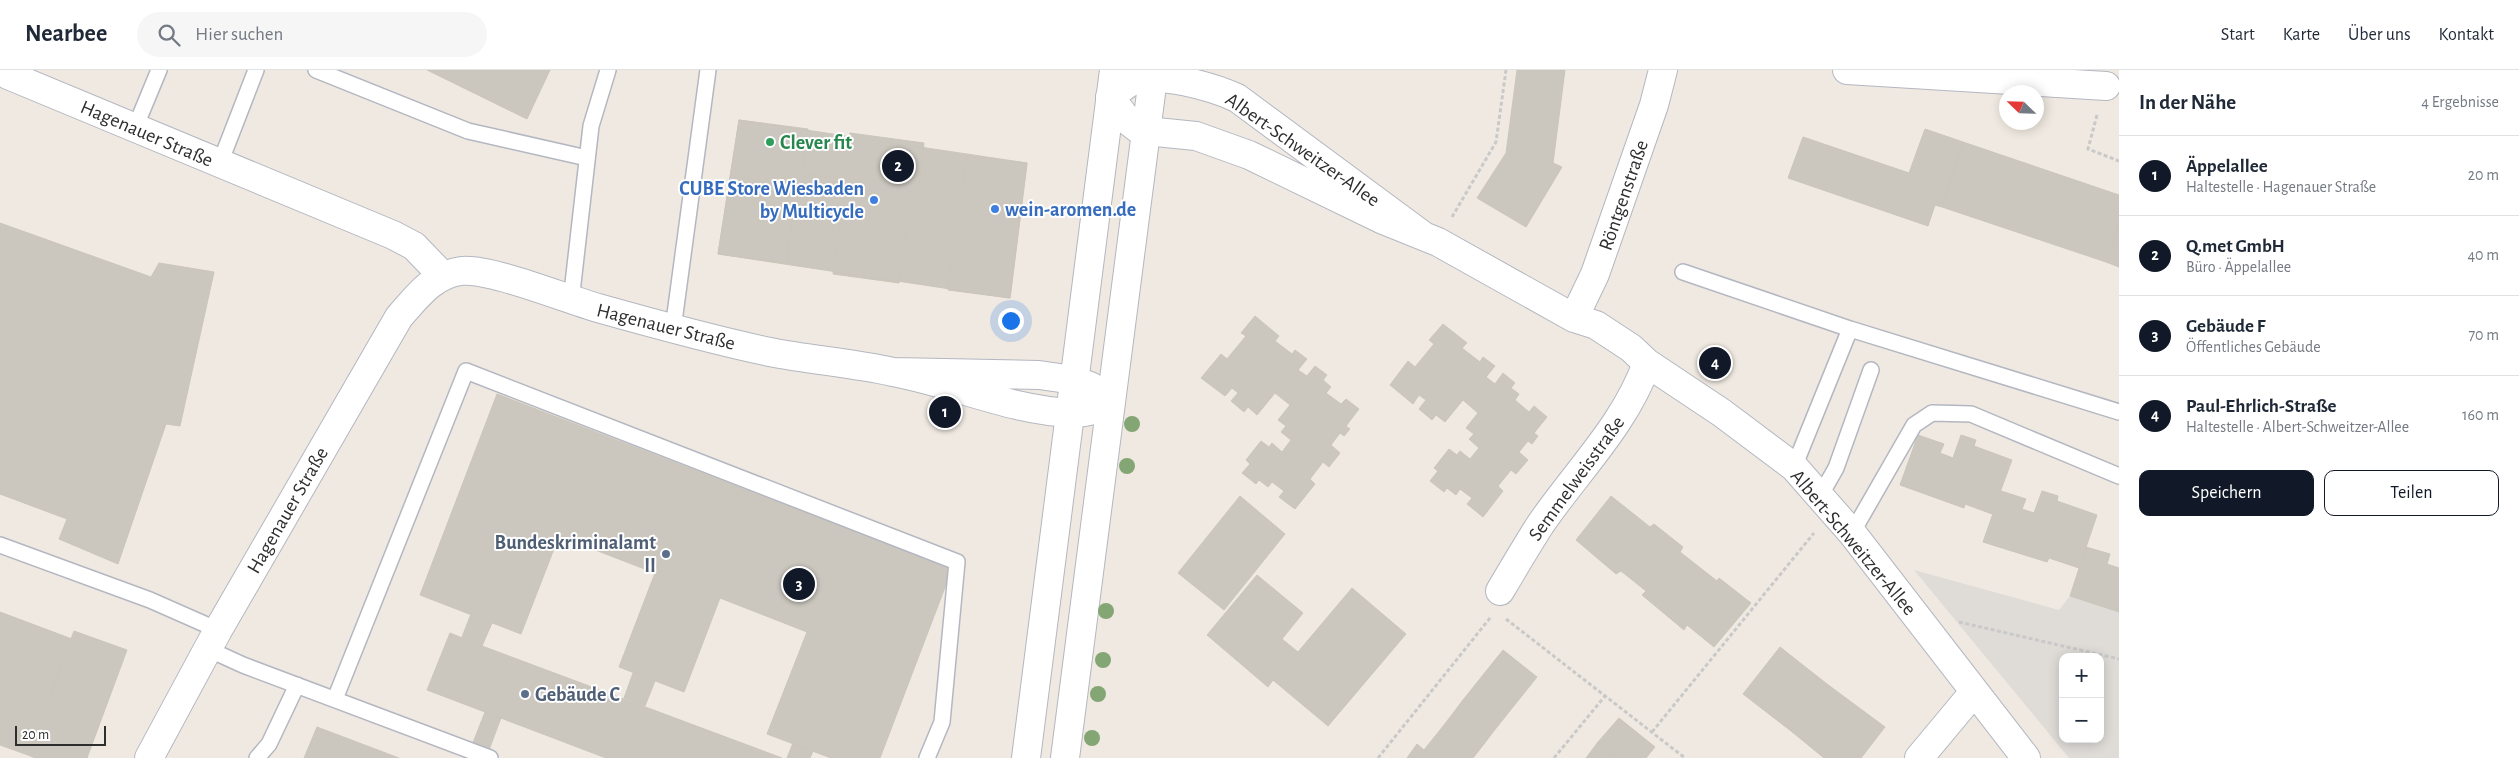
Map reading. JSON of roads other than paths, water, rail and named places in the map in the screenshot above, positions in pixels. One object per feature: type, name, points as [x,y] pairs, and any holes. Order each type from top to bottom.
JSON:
[{"type":"street","points":[[1026,758],[1114,70]]},
{"type":"street","name":"Röntgenstraße","points":[[1574,318],[1596,274],[1654,105],[1663,70]]},
{"type":"street","points":[[1847,70],[2104,78]]},
{"type":"street","points":[[1065,758],[1153,74]]},
{"type":"street","name":"Albert-Schweitzer-Allee","points":[[1429,238],[1381,219],[1230,147],[1196,136],[1146,131],[1128,121],[1110,97],[1133,81],[1153,74],[1202,85],[1237,98],[1429,238],[1574,318],[1590,334],[1629,358],[1647,363],[1722,413],[1794,467],[1826,503],[1852,533],[2026,758]]},
{"type":"street","name":"Hagenauer Straße","points":[[8,75],[392,234],[414,246],[442,275]]},
{"type":"street","name":"Hagenauer Straße","points":[[149,758],[213,639],[399,317],[424,288],[442,275],[462,271],[482,272],[571,301],[673,329],[771,352],[894,372],[1019,405],[1070,413],[1097,410],[1111,401],[1090,386],[1074,380],[1039,375],[894,372]]},
{"type":"street","name":"Semmelweisstraße","points":[[1500,591],[1540,526],[1623,414],[1637,390],[1647,363]]},
{"type":"street","points":[[1919,758],[1974,692]]},
{"type":"lane","points":[[134,128],[158,70]]},
{"type":"lane","points":[[220,163],[256,70]]},
{"type":"lane","points":[[316,70],[468,131],[587,158]]},
{"type":"lane","points":[[571,301],[591,126],[608,70]]},
{"type":"lane","points":[[673,329],[708,70]]},
{"type":"lane","points":[[1683,272],[1850,329],[2119,412]]},
{"type":"lane","points":[[1794,467],[1850,329]]},
{"type":"lane","points":[[1826,503],[1836,468],[1871,370]]},
{"type":"lane","points":[[335,699],[466,371],[957,562],[942,722],[927,758]]},
{"type":"lane","points":[[1852,533],[1914,425],[1932,413],[1971,414],[2119,476]]},
{"type":"lane","points":[[0,545],[150,600],[213,639],[297,685],[490,758]]},
{"type":"lane","points":[[257,758],[270,744],[297,685]]},
{"type":"place","name":"Clever fit","points":[[770,142]]},
{"type":"place","name":"Q.met GmbH","points":[[898,166]]},
{"type":"place","name":"CUBE Store Wiesbaden by Multicycle","points":[[874,200]]},
{"type":"place","name":"wein-aromen.de","points":[[995,209]]},
{"type":"place","name":"Paul-Ehrlich-Straße","points":[[1715,363]]},
{"type":"place","name":"Äppelallee","points":[[945,412]]},
{"type":"place","name":"Bundeskriminalamt II","points":[[666,554]]},
{"type":"place","name":"Gebäude F","points":[[799,584]]},
{"type":"place","name":"Gebäude C","points":[[525,694]]}]
